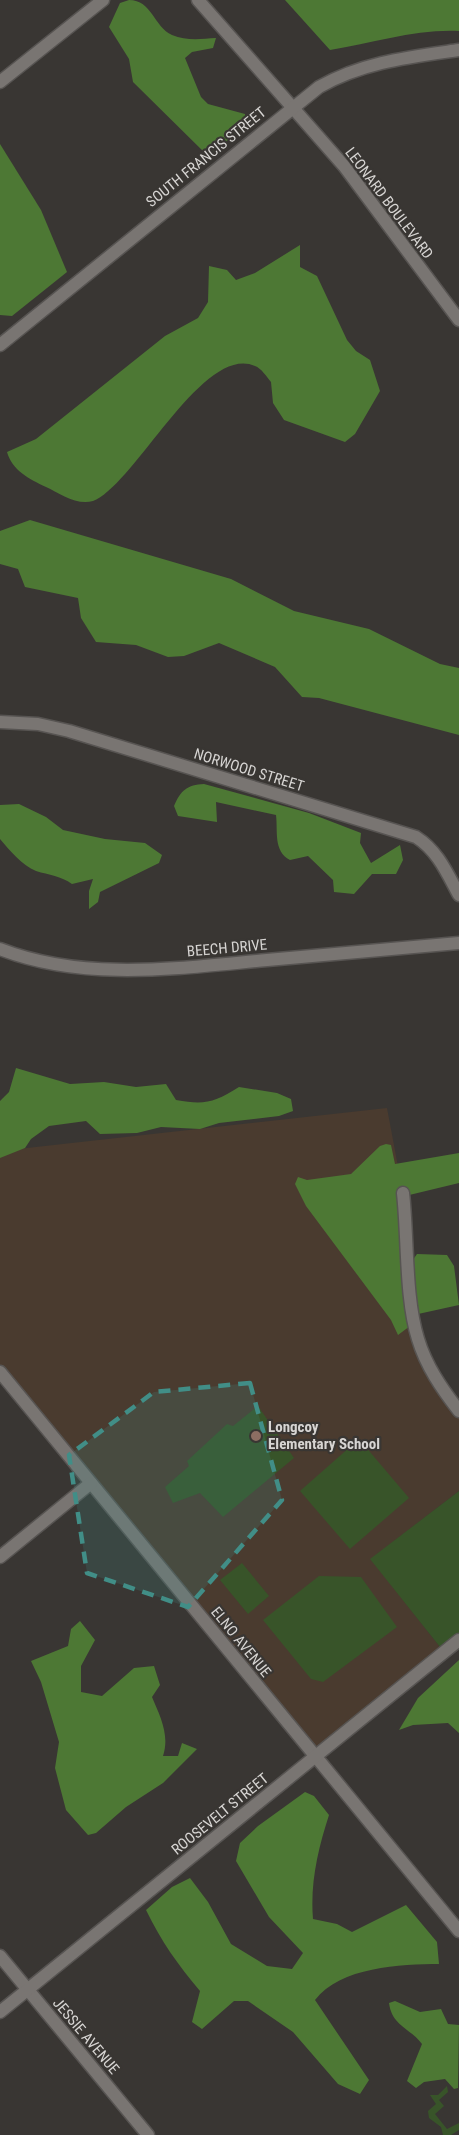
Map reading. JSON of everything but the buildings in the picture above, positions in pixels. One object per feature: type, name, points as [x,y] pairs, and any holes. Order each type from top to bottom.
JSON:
[{"type":"street","points":[[0,82],[103,0]]},
{"type":"street","name":"LEONARD BOULEVARD","points":[[198,0],[290,108],[344,166],[459,321]]},
{"type":"street","name":"SOUTH FRANCIS STREET","points":[[0,345],[290,108],[334,78],[362,67],[459,50]]},
{"type":"street","name":"NORWOOD STREET","points":[[0,722],[38,723],[69,731],[416,837],[429,845],[459,895]]},
{"type":"street","name":"BEECH DRIVE","points":[[0,950],[32,960],[104,970],[219,964],[459,943]]},
{"type":"street","points":[[403,1193],[413,1311],[418,1339],[434,1376],[459,1411]]},
{"type":"street","name":"ELNO AVENUE","points":[[0,1372],[459,1931]]},
{"type":"street","points":[[0,1557],[91,1483]]},
{"type":"street","name":"ROOSEVELT STREET","points":[[0,2012],[459,1640]]},
{"type":"street","name":"JESSIE AVENUE","points":[[0,1956],[148,2135]]},
{"type":"highlighted area","points":[[250,1383],[282,1500],[188,1607],[87,1573],[69,1455],[154,1392]]},
{"type":"shaded area","name":"Longcoy Elementary School","points":[[387,1108],[403,1193],[418,1339],[459,1411],[459,1491],[371,1559],[444,1652],[315,1756],[0,1372],[0,1151]]},
{"type":"green space","points":[[129,0],[143,4],[161,26],[172,35],[188,39],[216,38],[213,48],[192,52],[185,58],[201,97],[208,104],[245,114],[246,121],[239,132],[208,156],[133,82],[129,59],[109,27],[120,3]]},
{"type":"green space","points":[[285,0],[459,0],[459,31],[411,34],[330,50]]},
{"type":"green space","points":[[0,144],[41,210],[67,272],[12,316],[0,315]]},
{"type":"green space","points":[[300,245],[300,267],[317,276],[347,340],[356,351],[370,360],[380,391],[355,434],[345,442],[284,420],[273,403],[271,382],[264,373],[255,366],[235,365],[214,375],[192,395],[110,490],[93,501],[81,502],[62,495],[28,477],[13,464],[7,452],[36,439],[165,336],[198,318],[208,302],[209,266],[227,270],[236,280],[255,273]]},
{"type":"green space","points":[[30,520],[231,579],[294,611],[369,629],[440,664],[459,668],[459,735],[319,698],[302,697],[275,667],[219,643],[184,656],[168,657],[136,645],[96,642],[81,618],[78,598],[25,587],[18,569],[0,564],[0,531]]},
{"type":"green space","points":[[204,784],[309,813],[361,833],[360,843],[371,863],[400,845],[403,860],[396,874],[372,874],[354,894],[334,892],[333,880],[308,856],[290,860],[281,851],[277,840],[276,815],[216,802],[217,822],[178,816],[174,806],[182,792],[189,787]]},
{"type":"green space","points":[[19,804],[46,817],[63,830],[105,839],[145,843],[162,855],[159,863],[100,892],[98,902],[89,909],[89,891],[93,879],[72,884],[59,877],[36,871],[12,853],[0,839],[0,805]]},
{"type":"green space","points":[[16,1068],[70,1084],[104,1082],[136,1087],[166,1084],[176,1100],[194,1102],[215,1099],[239,1087],[277,1093],[291,1099],[293,1111],[279,1116],[219,1123],[200,1129],[161,1127],[137,1133],[100,1134],[86,1121],[49,1126],[31,1139],[25,1148],[0,1158],[0,1101],[9,1092]]},
{"type":"green space","points":[[391,1145],[395,1164],[459,1153],[459,1183],[401,1197],[405,1271],[417,1254],[447,1255],[454,1266],[459,1305],[409,1316],[410,1326],[398,1335],[391,1320],[306,1206],[295,1184],[298,1177],[307,1180],[351,1174],[380,1146]]},
{"type":"green space","points":[[258,1406],[294,1458],[223,1517],[200,1493],[173,1503],[165,1487],[189,1466],[187,1461],[227,1424],[233,1426]]},
{"type":"green space","points":[[359,1439],[409,1498],[350,1549],[300,1491]]},
{"type":"green space","points":[[459,1491],[459,1640],[444,1652],[370,1559]]},
{"type":"green space","points":[[242,1563],[269,1596],[248,1614],[220,1580]]},
{"type":"green space","points":[[319,1576],[361,1577],[397,1627],[323,1682],[311,1679],[263,1620]]},
{"type":"green space","points":[[80,1621],[95,1640],[81,1666],[81,1692],[102,1696],[134,1668],[154,1666],[160,1685],[152,1697],[165,1733],[163,1756],[178,1756],[182,1743],[197,1749],[163,1783],[126,1807],[96,1833],[88,1835],[66,1810],[55,1768],[59,1742],[41,1682],[31,1661],[68,1646],[71,1629]]},
{"type":"green space","points":[[459,1660],[459,1733],[448,1723],[413,1725],[399,1730],[418,1698]]},
{"type":"green space","points":[[305,1792],[314,1796],[329,1815],[316,1866],[313,1919],[337,1924],[352,1932],[406,1905],[437,1942],[439,1964],[390,1967],[355,1974],[326,1989],[315,2000],[369,2080],[360,2094],[338,2084],[293,2032],[248,2001],[234,2001],[202,2029],[192,2022],[200,1991],[170,1952],[146,1910],[172,1887],[190,1878],[208,1902],[231,1944],[267,1966],[292,1969],[303,1953],[269,1917],[236,1861],[240,1843],[258,1826]]},
{"type":"green space","points":[[395,2001],[420,2012],[441,2009],[448,2024],[459,2025],[458,2088],[454,2089],[445,2079],[424,2082],[416,2088],[407,2081],[422,2044],[394,2017],[389,2003]]},
{"type":"green space","points":[[447,2086],[448,2092],[439,2100],[444,2106],[435,2114],[447,2129],[459,2123],[459,2130],[451,2135],[443,2135],[441,2127],[429,2118],[428,2111],[436,2104],[430,2095],[438,2095]]},
{"type":"place","name":"Longcoy Elementary School","points":[[256,1436]]}]
